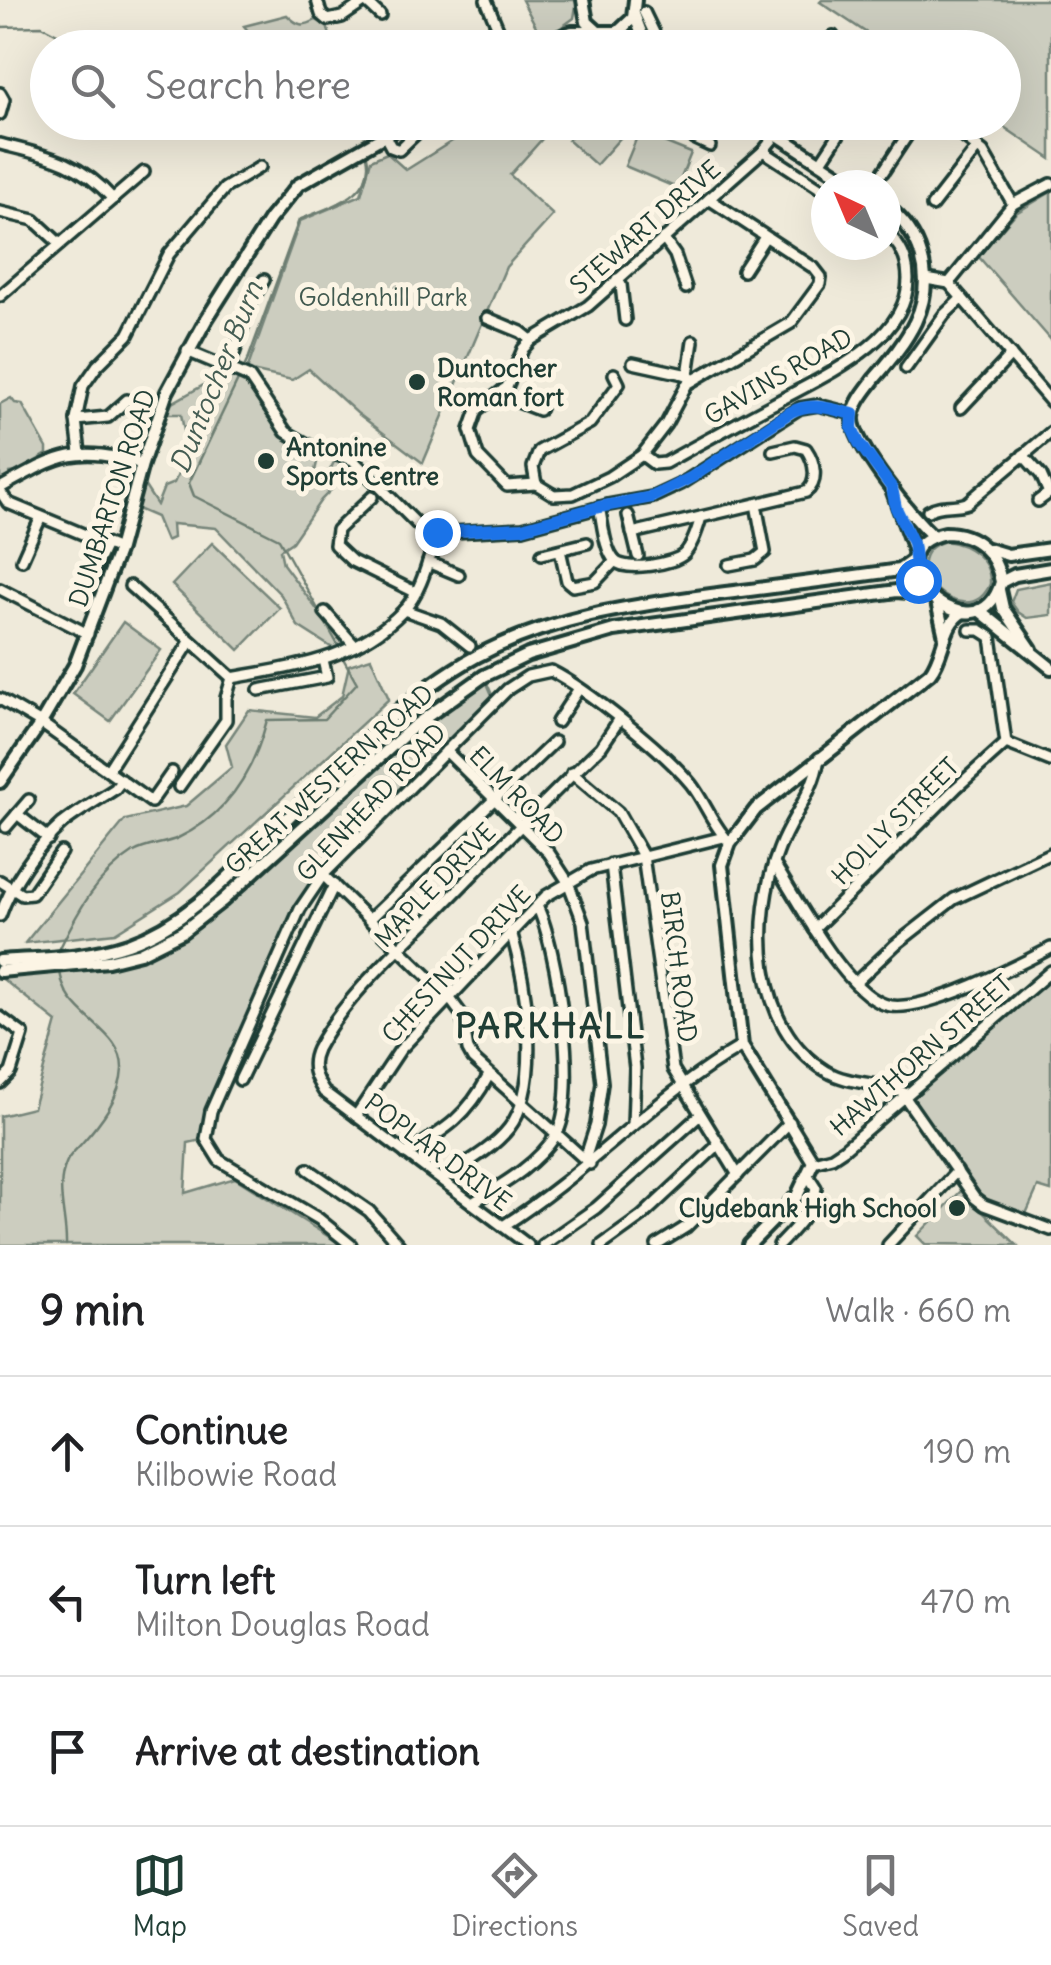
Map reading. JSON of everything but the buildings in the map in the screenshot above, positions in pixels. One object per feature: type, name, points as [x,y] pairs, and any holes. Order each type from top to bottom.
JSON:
[{"type":"main road","points":[[584,0],[586,18],[597,30]]},
{"type":"main road","points":[[635,0],[642,30]]},
{"type":"main road","points":[[621,30],[639,13]]},
{"type":"main road","points":[[574,30],[586,18]]},
{"type":"main road","name":"DUMBARTON ROAD","points":[[0,782],[42,723],[88,634],[167,392],[187,351],[286,198],[309,176],[377,140]]},
{"type":"main road","points":[[786,140],[831,170]]},
{"type":"main road","points":[[901,223],[915,238],[926,279],[924,303],[912,331],[864,391],[853,414],[852,428],[892,488],[933,536]]},
{"type":"main road","points":[[892,488],[918,580],[932,598],[945,638]]},
{"type":"main road","points":[[914,557],[933,536],[958,533],[1008,555],[1051,549]]},
{"type":"main road","points":[[986,548],[997,566],[1003,608],[1032,650]]},
{"type":"main road","name":"GREAT WESTERN ROAD","points":[[71,960],[128,943],[191,910],[407,704],[456,668],[506,642],[552,624],[608,610],[899,570],[914,557]]},
{"type":"main road","points":[[749,1245],[797,1196],[813,1162],[742,1046],[721,878],[727,840],[756,809],[930,673],[942,656],[953,619],[991,602],[1000,586],[1015,575],[1051,569]]},
{"type":"main road","name":"GREAT WESTERN ROAD","points":[[0,961],[45,962],[140,952],[195,923],[414,726],[484,676],[528,655],[614,630],[897,591],[932,598]]},
{"type":"main road","points":[[932,598],[963,612]]},
{"type":"main road","points":[[978,610],[1051,668]]},
{"type":"main road","name":"GREAT WESTERN ROAD","points":[[0,971],[45,962]]},
{"type":"street","points":[[317,0],[321,14],[328,20],[342,17],[367,1],[380,15]]},
{"type":"street","points":[[486,0],[498,30]]},
{"type":"street","points":[[639,13],[650,30]]},
{"type":"street","points":[[0,92],[4,100],[0,114]]},
{"type":"street","points":[[387,140],[400,150],[410,140]]},
{"type":"street","points":[[697,140],[710,146]]},
{"type":"street","name":"STEWART DRIVE","points":[[536,484],[504,485],[474,450],[470,436],[474,417],[482,405],[503,390],[531,340],[588,306],[772,140]]},
{"type":"street","points":[[820,163],[835,140]]},
{"type":"street","points":[[884,170],[904,140]]},
{"type":"street","points":[[968,140],[978,147],[1013,204]]},
{"type":"street","points":[[0,144],[74,166],[90,175],[113,199]]},
{"type":"street","points":[[932,206],[978,147]]},
{"type":"street","points":[[763,151],[811,182]]},
{"type":"street","points":[[80,453],[76,420],[83,386],[128,335],[169,254],[216,197],[255,170],[243,162]]},
{"type":"street","points":[[0,296],[144,172]]},
{"type":"street","points":[[949,283],[1013,204],[1051,184]]},
{"type":"street","points":[[614,374],[618,384],[596,417],[539,451],[533,468],[536,484],[554,495],[573,494],[642,455],[693,378],[791,323],[820,284],[821,277],[814,268],[709,198]]},
{"type":"street","points":[[0,212],[23,214],[60,244]]},
{"type":"street","points":[[743,271],[765,237]]},
{"type":"street","points":[[663,238],[675,255],[686,288]]},
{"type":"street","name":"GAVINS ROAD","points":[[642,455],[654,464],[662,464],[858,356],[891,323],[906,296],[908,276],[901,252]]},
{"type":"street","points":[[617,279],[625,320]]},
{"type":"street","points":[[926,279],[949,283],[1051,402]]},
{"type":"street","points":[[232,370],[251,302],[264,280]]},
{"type":"street","points":[[906,368],[944,315],[962,298]]},
{"type":"street","points":[[487,318],[531,340]]},
{"type":"street","points":[[692,341],[693,378]]},
{"type":"street","points":[[187,351],[249,376],[291,436],[353,460],[418,525],[437,532],[522,528],[644,499],[672,488],[800,408],[812,405],[853,414]]},
{"type":"street","points":[[961,408],[1011,356]]},
{"type":"street","points":[[633,363],[693,378]]},
{"type":"street","points":[[503,390],[513,400],[539,410],[544,398]]},
{"type":"street","points":[[76,420],[108,417],[127,400]]},
{"type":"street","points":[[756,413],[764,428]]},
{"type":"street","points":[[928,511],[937,506],[967,503],[1051,432]]},
{"type":"street","points":[[632,534],[806,492],[814,483],[810,454],[804,447],[772,452]]},
{"type":"street","points":[[118,549],[8,503],[0,490],[46,462],[80,453],[142,464]]},
{"type":"street","points":[[1023,455],[1042,475],[1050,493],[1038,502]]},
{"type":"street","points":[[1042,475],[1051,468]]},
{"type":"street","points":[[372,497],[338,530],[335,545],[352,560],[415,592]]},
{"type":"street","points":[[729,565],[754,560],[764,552],[756,504]]},
{"type":"street","points":[[599,507],[615,561],[631,568],[680,557],[701,517]]},
{"type":"street","points":[[628,515],[638,556]]},
{"type":"street","points":[[22,560],[32,551],[41,517]]},
{"type":"street","points":[[232,678],[346,653],[404,610],[428,562],[437,532]]},
{"type":"street","points":[[542,554],[588,543]]},
{"type":"street","points":[[89,580],[106,544]]},
{"type":"street","points":[[560,550],[567,580],[573,586],[595,582],[615,561]]},
{"type":"street","points":[[428,562],[459,575]]},
{"type":"street","points":[[130,586],[232,678]]},
{"type":"street","points":[[0,589],[88,634]]},
{"type":"street","points":[[404,610],[442,622],[470,646]]},
{"type":"street","points":[[325,612],[355,646]]},
{"type":"street","points":[[970,630],[980,630],[991,637],[1006,743],[1051,761]]},
{"type":"street","points":[[108,770],[190,642]]},
{"type":"street","points":[[260,690],[326,677],[324,660]]},
{"type":"street","name":"GLENHEAD ROAD","points":[[351,1245],[318,1219],[219,1160],[209,1150],[206,1139],[210,1111],[300,909],[324,875],[508,689],[528,676],[554,672],[578,690]]},
{"type":"street","points":[[179,787],[226,720],[226,698],[232,678]]},
{"type":"street","points":[[557,722],[578,690],[684,777],[727,840]]},
{"type":"street","points":[[0,698],[42,723],[150,802],[172,772]]},
{"type":"street","points":[[566,710],[578,718]]},
{"type":"street","name":"MAPLE DRIVE","points":[[324,1092],[314,1077],[316,1051],[351,1003],[399,949],[601,746],[619,720]]},
{"type":"street","points":[[369,920],[554,742]]},
{"type":"street","name":"HOLLY STREET","points":[[814,930],[1006,743]]},
{"type":"street","name":"ELM ROAD","points":[[446,751],[549,853],[568,882],[582,922],[602,1084],[587,1162]]},
{"type":"street","points":[[819,758],[811,790],[786,831],[765,896],[763,934],[773,1001],[787,1036],[810,1060],[842,1079],[905,1095],[984,1206],[1051,1230]]},
{"type":"street","name":"BIRCH ROAD","points":[[572,773],[618,812],[643,856],[673,1069],[738,1175]]},
{"type":"street","points":[[0,916],[12,889],[48,839],[122,780]]},
{"type":"street","points":[[6,827],[29,800]]},
{"type":"street","points":[[17,814],[48,839]]},
{"type":"street","name":"CHESTNUT DRIVE","points":[[356,1116],[400,1050],[448,996],[537,906],[568,882],[612,864],[727,840]]},
{"type":"street","points":[[0,881],[22,896],[32,894],[61,852]]},
{"type":"street","points":[[856,982],[894,945],[954,899],[1051,853]]},
{"type":"street","points":[[612,864],[636,1068],[633,1126]]},
{"type":"street","points":[[774,864],[839,965],[890,1006],[915,1003],[1010,969],[1051,948]]},
{"type":"street","points":[[324,875],[448,996],[462,1015],[468,1050],[490,1075],[587,1162]]},
{"type":"street","points":[[240,1080],[334,885]]},
{"type":"street","points":[[472,1203],[524,1170],[556,1135],[564,1116],[568,1081],[552,947],[537,906]]},
{"type":"street","points":[[441,1180],[496,1143],[523,1105],[531,1066],[511,932]]},
{"type":"street","name":"HAWTHORN STREET","points":[[813,1162],[832,1157],[1051,971]]},
{"type":"street","points":[[0,1018],[23,1034],[11,1072],[0,1083]]},
{"type":"street","points":[[503,1226],[680,1086],[742,1046]]},
{"type":"street","points":[[406,1154],[454,1124],[474,1104],[490,1075]]},
{"type":"street","name":"POPLAR DRIVE","points":[[324,1092],[528,1245]]},
{"type":"street","points":[[543,1245],[596,1208],[700,1116]]},
{"type":"street","points":[[656,1245],[686,1228],[790,1122]]},
{"type":"street","points":[[602,1245],[642,1217],[718,1145]]},
{"type":"street","points":[[308,1169],[369,1211],[399,1245]]},
{"type":"street","points":[[888,1245],[956,1171]]},
{"type":"street","points":[[780,1245],[804,1218],[814,1197],[816,1188],[808,1177]]},
{"type":"street","points":[[507,1245],[516,1236]]},
{"type":"green space","points":[[522,0],[577,0],[574,18],[556,30],[538,30]]},
{"type":"green space","points":[[1051,0],[1051,159],[1021,139],[1021,30],[862,30],[820,2]]},
{"type":"green space","points":[[287,15],[301,24],[316,20],[328,30],[247,30],[244,26]]},
{"type":"green space","name":"Goldenhill Park","points":[[454,140],[541,140],[510,175],[553,215],[506,267],[423,463],[357,413],[309,369],[292,380],[247,370],[300,221],[361,195],[371,160],[387,153],[406,170]]},
{"type":"green space","points":[[568,140],[618,140],[596,165]]},
{"type":"green space","points":[[636,140],[659,140],[691,153],[677,188],[625,166]]},
{"type":"green space","points":[[1051,192],[1051,340],[978,256],[1016,213]]},
{"type":"green space","points":[[225,373],[254,388],[280,436],[318,458],[315,471],[326,478],[336,458],[346,461],[343,478],[321,500],[292,542],[280,550],[283,564],[347,650],[334,649],[298,626],[281,595],[216,528],[172,524],[173,538],[166,541],[156,517],[135,508],[144,485],[157,505],[164,487],[174,483],[188,453],[181,414],[167,414],[172,403]]},
{"type":"green space","points":[[11,398],[22,404],[47,454],[10,473],[0,484],[0,404]]},
{"type":"green space","points":[[945,541],[970,549],[983,560],[990,584],[979,598],[965,603],[950,599],[927,577],[924,563],[929,550]]},
{"type":"green space","points":[[212,543],[280,608],[239,650],[172,585]]},
{"type":"green space","points":[[1051,582],[1051,615],[1027,618],[1011,602],[1016,589]]},
{"type":"green space","points":[[123,622],[161,650],[110,721],[73,694]]},
{"type":"green space","points":[[371,658],[389,699],[180,892],[115,933],[25,943],[125,820],[186,806],[232,767],[226,744],[249,710],[315,717],[342,696],[349,665]]},
{"type":"green space","points":[[484,676],[495,702],[323,875],[300,909],[211,1111],[206,1139],[188,1143],[185,1193],[235,1178],[342,1245],[0,1245],[0,1116],[33,1108],[57,1022],[0,977],[0,971],[108,961],[182,932],[414,726]]},
{"type":"green space","points":[[1051,971],[1051,1191],[1038,1187],[1025,1216],[984,1205],[904,1096]]},
{"type":"green space","points":[[961,1191],[1017,1245],[925,1244],[917,1236]]},
{"type":"waterway","points":[[0,27],[42,26],[50,30]]},
{"type":"waterway","name":"Duntocher Burn","points":[[339,647],[279,539],[194,496],[189,483],[249,357],[299,220],[357,191],[368,170],[367,156]]},
{"type":"waterway","name":"Duntocher Burn","points":[[60,954],[82,907],[110,871],[134,852],[178,838],[224,804],[246,773],[267,720],[324,719],[357,683],[344,660]]},
{"type":"waterway","name":"Duntocher Burn","points":[[60,967],[70,998],[113,1042],[122,1069],[118,1090],[108,1109],[70,1156],[63,1171],[66,1245]]},
{"type":"place","name":"Duntocher Roman fort","points":[[417,382]]},
{"type":"place","name":"Antonine Sports Centre","points":[[266,461]]},
{"type":"place","name":"Clydebank High School","points":[[957,1208]]},
{"type":"district","name":"PARKHALL","points":[[551,1026]]},
{"type":"route","points":[[437,532],[522,528],[652,497],[692,477],[791,412],[818,405],[853,414],[852,428],[859,443],[892,488],[896,508],[913,543],[918,580]]}]
